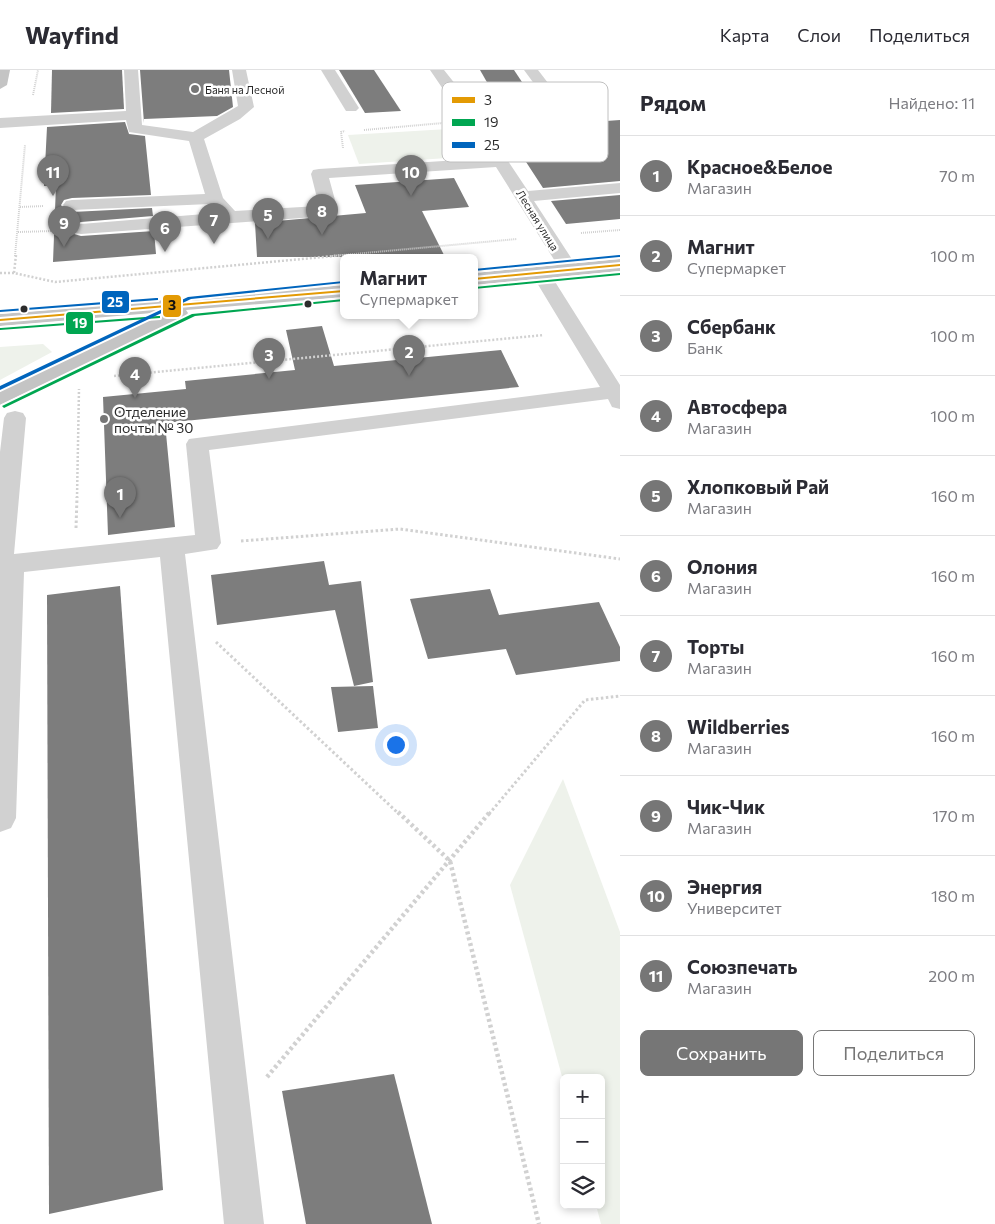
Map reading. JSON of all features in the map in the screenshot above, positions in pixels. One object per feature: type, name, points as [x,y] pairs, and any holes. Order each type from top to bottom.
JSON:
[{"type":"main road","points":[[0,85],[3,70]]},
{"type":"main road","points":[[570,270],[620,266]]},
{"type":"main road","points":[[478,279],[540,273]]},
{"type":"main road","points":[[0,320],[192,306],[340,291]]},
{"type":"main road","points":[[0,398],[192,306]]},
{"type":"street","points":[[132,70],[134,129],[196,137],[215,124],[232,119],[246,107],[239,70]]},
{"type":"street","points":[[328,70],[351,108]]},
{"type":"street","name":"Лесная улица","points":[[437,70],[447,82]]},
{"type":"street","points":[[531,70],[540,82]]},
{"type":"street","points":[[0,123],[133,115]]},
{"type":"street","points":[[196,137],[215,199],[230,218]]},
{"type":"street","points":[[81,230],[329,211],[319,174],[502,162]]},
{"type":"street","name":"Лесная улица","points":[[502,162],[546,237],[570,270]]},
{"type":"street","points":[[523,197],[620,188]]},
{"type":"street","points":[[72,205],[215,199]]},
{"type":"street","name":"Лесная улица","points":[[540,273],[570,270]]},
{"type":"street","points":[[4,564],[208,543],[197,444],[617,397],[540,273]]},
{"type":"street","points":[[0,818],[4,564],[15,418]]},
{"type":"street","points":[[172,547],[244,1224]]},
{"type":"path","points":[[14,273],[27,121],[38,70]]},
{"type":"path","points":[[360,130],[442,124]]},
{"type":"path","points":[[347,172],[341,132],[350,131]]},
{"type":"path","points":[[361,254],[620,230]]},
{"type":"path","points":[[0,273],[14,273],[55,282],[340,256]]},
{"type":"path","points":[[110,376],[576,332]]},
{"type":"path","points":[[75,557],[79,384]]},
{"type":"path","points":[[208,543],[400,529],[620,559]]},
{"type":"path","points":[[179,607],[450,861],[539,1224]]},
{"type":"path","points":[[233,1118],[584,700],[620,696]]},
{"type":"shaded area","points":[[442,129],[442,158],[359,164],[348,135]]},
{"type":"shaded area","points":[[43,344],[52,352],[0,380],[0,347]]},
{"type":"shaded area","points":[[563,779],[620,932],[620,1224],[601,1224],[597,1209],[605,1209],[605,1074],[561,1074],[510,885]]},
{"type":"building","points":[[52,70],[122,70],[124,109],[51,113]]},
{"type":"building","points":[[140,70],[229,70],[233,107],[217,116],[144,119],[144,123]]},
{"type":"building","points":[[339,70],[374,70],[401,111],[365,113]]},
{"type":"building","points":[[480,70],[514,70],[522,82],[487,82]]},
{"type":"building","points":[[620,120],[620,181],[543,188],[526,162],[608,162],[608,121]]},
{"type":"building","points":[[125,122],[129,134],[145,136],[151,195],[72,198],[64,200],[61,205],[64,210],[72,212],[152,208],[153,216],[81,222],[74,224],[70,229],[74,234],[81,236],[154,231],[156,254],[53,262],[56,185],[44,186],[47,127]]},
{"type":"building","points":[[454,178],[469,207],[422,211],[444,254],[340,254],[340,257],[257,257],[255,223],[366,213],[355,185]]},
{"type":"building","points":[[620,195],[620,219],[566,224],[551,201]]},
{"type":"building","points":[[322,326],[334,366],[501,350],[519,387],[165,423],[175,527],[108,535],[103,397],[186,389],[185,381],[295,370],[286,330]]},
{"type":"building","points":[[324,561],[329,585],[361,581],[373,682],[354,686],[335,610],[217,625],[211,575]]},
{"type":"building","points":[[120,586],[163,1190],[49,1214],[47,595]]},
{"type":"building","points":[[490,589],[499,615],[599,602],[620,647],[620,661],[516,675],[506,649],[428,659],[410,599]]},
{"type":"building","points":[[373,686],[378,728],[338,732],[331,687]]},
{"type":"building","points":[[394,1074],[432,1224],[306,1224],[282,1091]]},
{"type":"transit line","name":"25","points":[[478,270],[619,256]]},
{"type":"transit line","name":"3","points":[[478,279],[620,265]]},
{"type":"transit line","name":"19","points":[[478,288],[620,274]]},
{"type":"transit line","name":"25","points":[[0,388],[190,298],[340,282]]},
{"type":"transit line","name":"3","points":[[0,320],[340,291]]},
{"type":"transit line","name":"25","points":[[0,311],[156,299]]},
{"type":"transit line","name":"19","points":[[4,406],[194,315],[340,300]]},
{"type":"transit line","name":"19","points":[[1,329],[158,317]]},
{"type":"place","name":"Баня на Лесной","points":[[195,89]]},
{"type":"place","name":"Союзпечать","points":[[53,196]]},
{"type":"place","name":"Энергия","points":[[411,196]]},
{"type":"place","name":"Wildberries","points":[[322,235]]},
{"type":"place","name":"Хлопковый Рай","points":[[268,239]]},
{"type":"place","name":"Торты","points":[[214,244]]},
{"type":"place","name":"Чик-Чик","points":[[64,247]]},
{"type":"place","name":"Олония","points":[[165,252]]},
{"type":"place","name":"Магнит","points":[[409,376]]},
{"type":"place","name":"Сбербанк","points":[[269,379]]},
{"type":"place","name":"Автосфера","points":[[135,398]]},
{"type":"place","name":"Отделение почты № 30","points":[[104,419]]},
{"type":"place","name":"Красное&Белое","points":[[120,518]]}]
